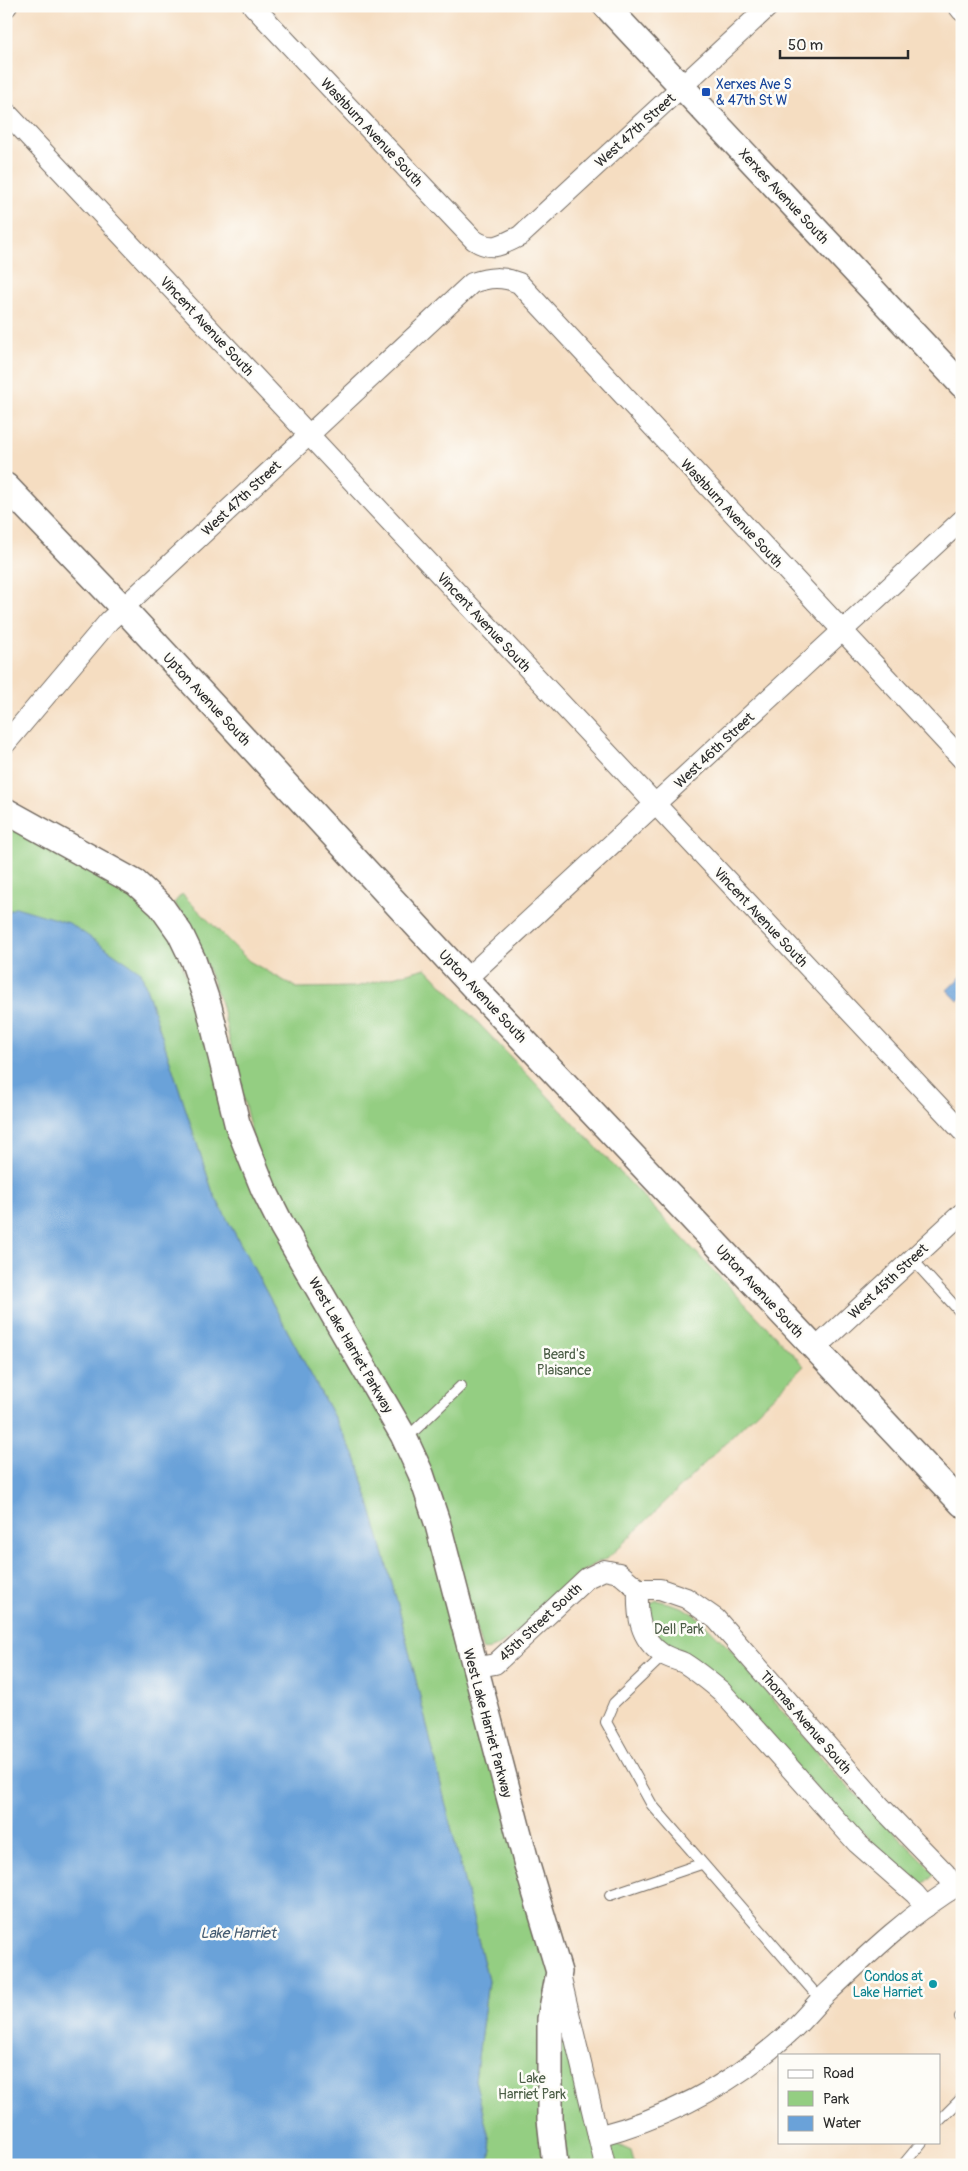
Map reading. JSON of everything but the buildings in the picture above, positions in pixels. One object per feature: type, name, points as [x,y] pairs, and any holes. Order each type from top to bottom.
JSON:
[{"type":"street","name":"Washburn Avenue South","points":[[253,6],[474,240],[484,246],[497,247]]},
{"type":"street","name":"Xerxes Avenue South","points":[[606,6],[962,386]]},
{"type":"street","name":"West 47th Street","points":[[497,247],[520,236],[769,6]]},
{"type":"street","points":[[958,6],[962,11]]},
{"type":"street","name":"Vincent Avenue South","points":[[6,112],[962,1131]]},
{"type":"street","name":"Washburn Avenue South","points":[[496,277],[508,278],[519,283],[962,759]]},
{"type":"street","name":"West 47th Street","points":[[6,743],[109,621],[472,283],[496,277]]},
{"type":"street","name":"Upton Avenue South","points":[[6,486],[123,608],[466,979],[962,1504]]},
{"type":"street","name":"West 46th Street","points":[[466,979],[962,520]]},
{"type":"street","name":"West Lake Harriet Parkway","points":[[6,811],[136,883],[161,906],[180,933],[193,960],[209,1007],[237,1123],[264,1190],[282,1226],[402,1435],[421,1474],[438,1525],[526,1864],[559,1972],[605,2165]]},
{"type":"street","name":"West 45th Street","points":[[815,1349],[962,1213]]},
{"type":"street","name":"45th Street South","points":[[474,1668],[496,1664],[587,1578],[604,1570],[619,1573],[638,1589]]},
{"type":"street","points":[[638,1589],[640,1626],[648,1642],[664,1655],[683,1663],[721,1691],[857,1843],[915,1894],[926,1907]]},
{"type":"street","name":"Thomas Avenue South","points":[[638,1589],[660,1589],[686,1598],[716,1619],[881,1807],[959,1885]]},
{"type":"street","points":[[598,2136],[658,2118],[707,2094],[754,2062],[790,2032],[869,1955],[926,1907],[959,1885]]},
{"type":"street","name":"West Lake Harriet Parkway","points":[[555,2165],[550,2119],[550,2019],[559,1972]]},
{"type":"lane","points":[[912,1259],[962,1314]]},
{"type":"lane","points":[[402,1435],[414,1431],[461,1386]]},
{"type":"lane","points":[[664,1655],[614,1703],[606,1722],[652,1805],[701,1864],[821,2000]]},
{"type":"lane","points":[[610,1894],[701,1864]]},
{"type":"lane","points":[[940,2120],[962,2098]]},
{"type":"lane","points":[[903,2165],[920,2144]]},
{"type":"green space","name":"Lake Harriet Park","points":[[6,818],[161,906],[232,1105],[403,1435],[598,2136],[631,2151],[635,2165],[487,2165],[492,2150],[475,2080],[488,1981],[398,1605],[357,1460],[213,1193],[141,972],[16,907],[6,913]]},
{"type":"green space","name":"Beard's Plaisance","points":[[182,894],[249,961],[297,988],[356,987],[426,968],[804,1366],[607,1559],[592,1565],[576,1577],[507,1640],[493,1648],[482,1649],[444,1522],[257,1157],[221,1003],[193,929],[174,903]]},
{"type":"green space","name":"Dell Park","points":[[657,1600],[682,1607],[699,1618],[730,1649],[837,1776],[935,1873],[923,1884],[883,1853],[676,1651],[663,1642],[654,1631],[650,1619],[651,1603]]},
{"type":"water","name":"Lake Harriet","points":[[16,907],[69,923],[141,972],[213,1193],[357,1460],[398,1605],[488,1981],[475,2080],[492,2150],[487,2165],[6,2165],[6,913]]},
{"type":"water","points":[[962,976],[962,998],[958,1001],[947,990]]},
{"type":"place","name":"Xerxes Ave S & 47th St W","points":[[706,92]]},
{"type":"place","name":"Condos at Lake Harriet","points":[[933,1984]]}]
